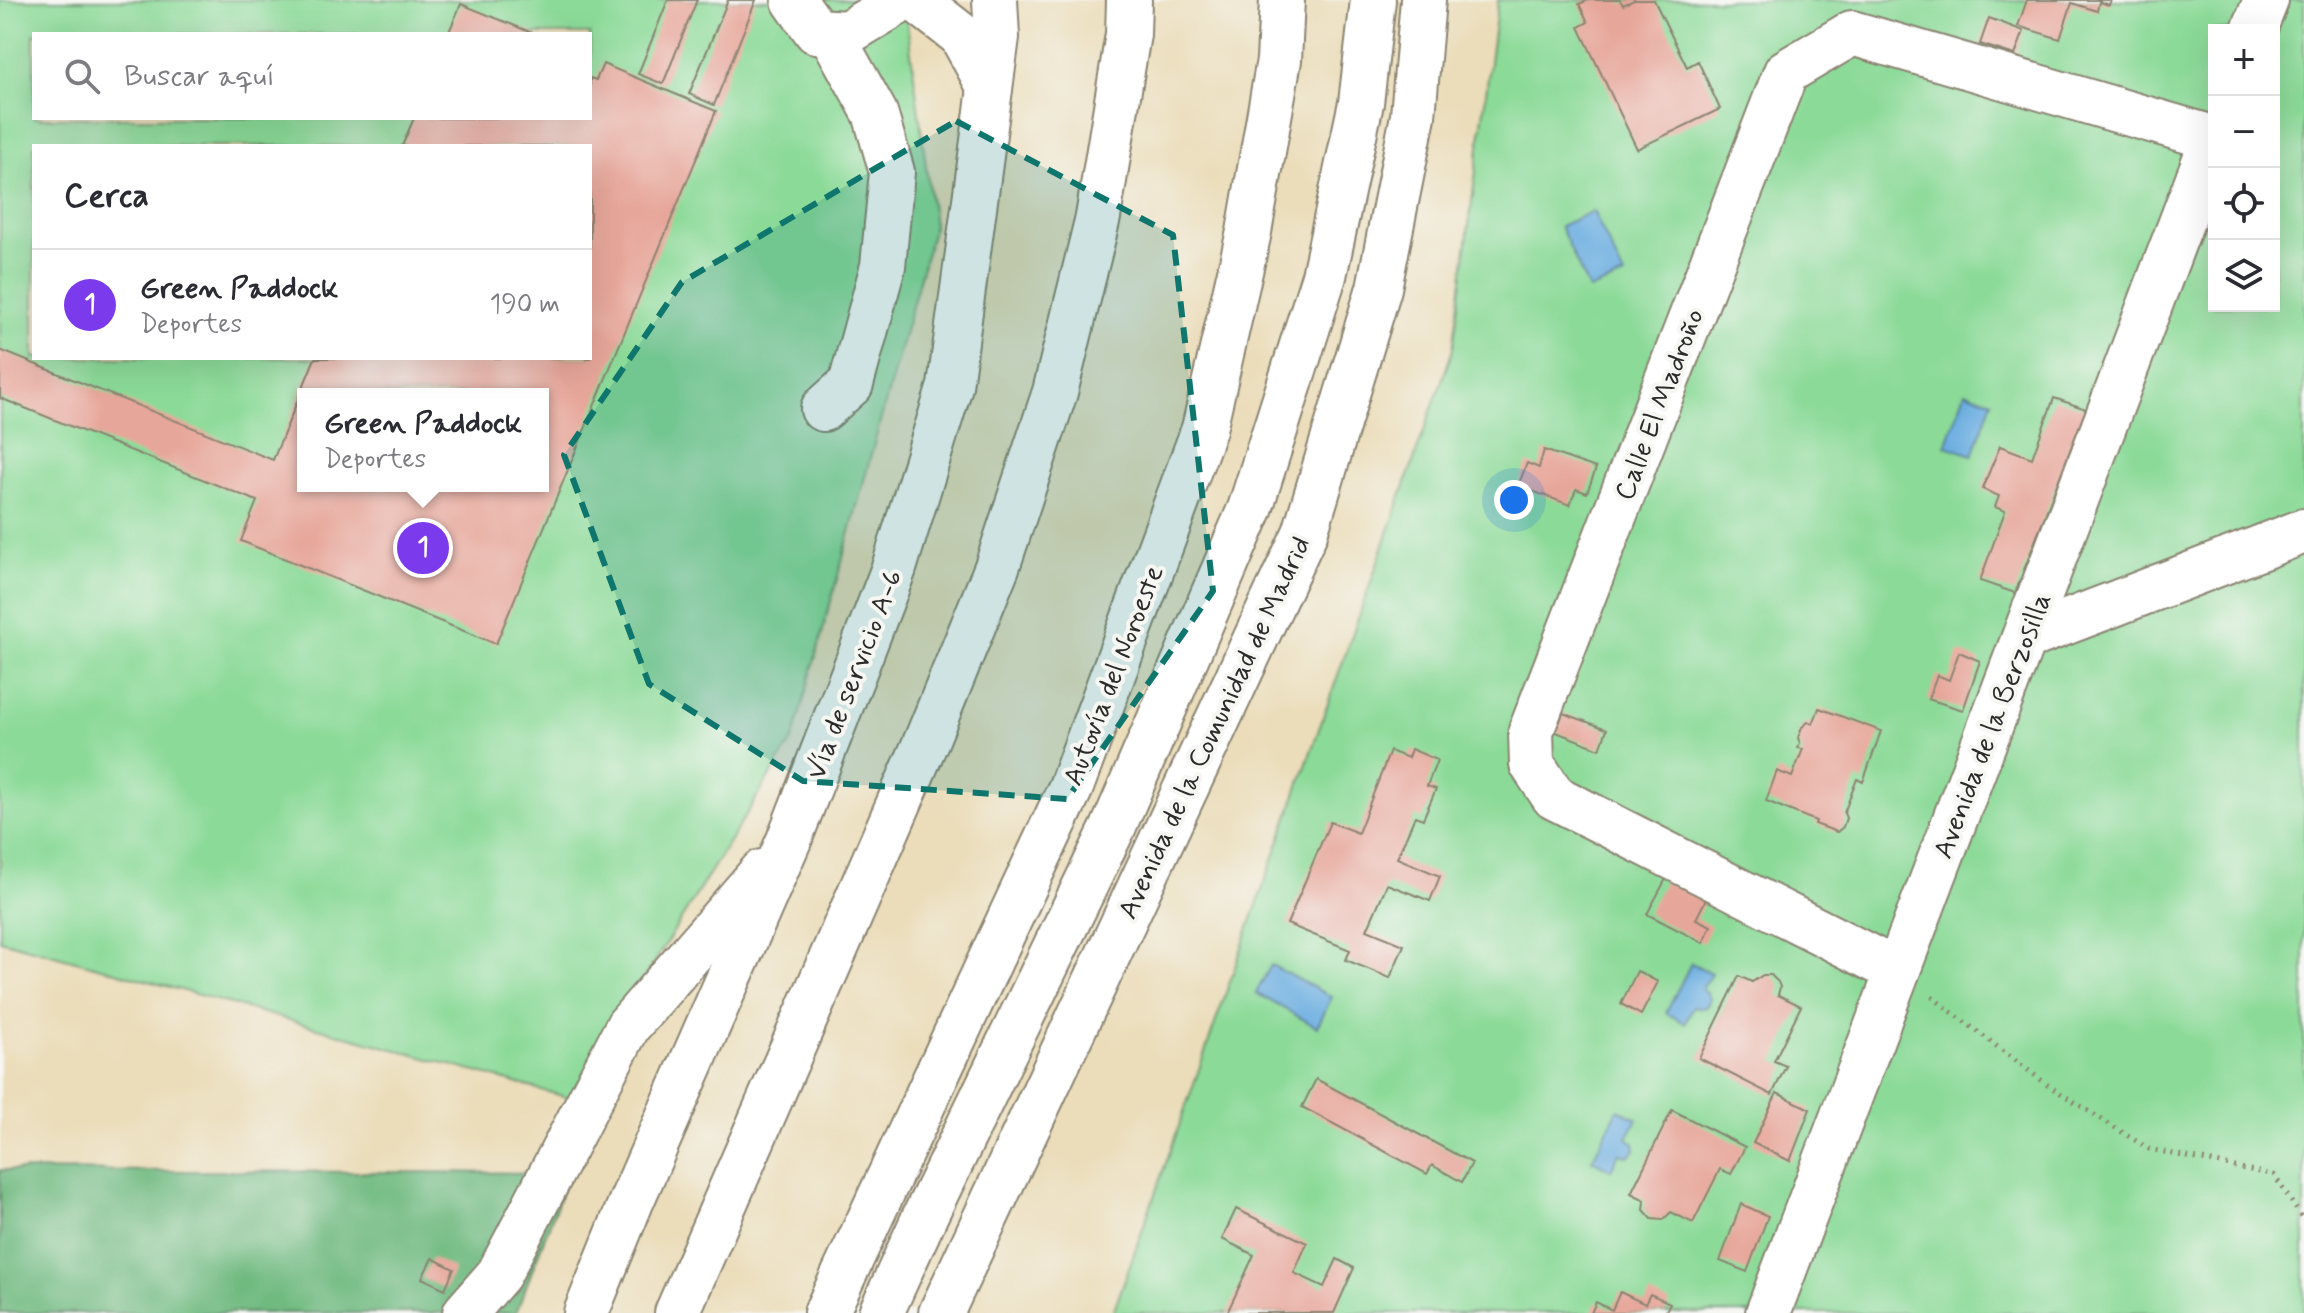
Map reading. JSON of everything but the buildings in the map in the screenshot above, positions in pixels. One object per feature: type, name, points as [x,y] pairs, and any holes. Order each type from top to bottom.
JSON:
[{"type":"main road","points":[[794,0],[816,31],[847,33],[902,0]]},
{"type":"main road","points":[[916,0],[961,35],[990,88]]},
{"type":"main road","name":"Vía de servicio A-6","points":[[586,1313],[631,1202],[789,840],[894,568],[950,386],[997,37],[995,0]]},
{"type":"main road","points":[[677,1313],[927,739],[997,567],[1055,392],[1098,217],[1128,34],[1129,0]]},
{"type":"main road","name":"Autovía del Noroeste","points":[[826,1313],[1071,787],[1204,429],[1249,232],[1279,60],[1282,0]]},
{"type":"main road","points":[[881,1313],[1113,828],[1250,509],[1324,276],[1361,103],[1373,0]]},
{"type":"main road","name":"Avenida de la Comunidad de Madrid","points":[[941,1313],[1305,533],[1379,288],[1413,116],[1423,0]]},
{"type":"main road","points":[[2256,24],[2266,0]]},
{"type":"main road","points":[[823,409],[851,384],[883,266],[892,172],[875,113],[830,32]]},
{"type":"main road","name":"Calle El Madroño","points":[[1897,971],[1554,797],[1532,764],[1531,731],[1786,72],[1852,33],[2208,135]]},
{"type":"main road","name":"Avenida de la Berzosilla","points":[[1768,1313],[2208,153]]},
{"type":"main road","points":[[2025,638],[2304,531]]},
{"type":"main road","points":[[465,1313],[499,1274],[628,1026],[789,840]]},
{"type":"path","points":[[1897,971],[2049,1086],[2149,1149],[2274,1175],[2304,1221]]},
{"type":"highlighted area","points":[[956,121],[1173,235],[1213,591],[1067,799],[803,781],[649,684],[564,455],[682,282]]},
{"type":"green space","points":[[0,0],[904,0],[934,226],[793,739],[570,1098],[0,940]]},
{"type":"green space","points":[[1498,0],[2304,0],[2304,1313],[1113,1313],[1453,349]]},
{"type":"green space","points":[[0,1170],[569,1173],[516,1313],[0,1313]]},
{"type":"water","points":[[1593,211],[1624,276],[1589,290],[1560,226]]},
{"type":"water","points":[[1965,392],[1992,401],[1973,455],[1946,446]]},
{"type":"water","points":[[1691,963],[1711,973],[1702,990],[1710,999],[1706,1007],[1694,1006],[1685,1023],[1666,1013]]},
{"type":"water","points":[[1271,965],[1332,997],[1317,1027],[1256,993]]},
{"type":"water","points":[[1618,1109],[1637,1119],[1627,1138],[1634,1143],[1635,1150],[1628,1156],[1619,1153],[1611,1170],[1592,1160]]},
{"type":"place","name":"Green Paddock","points":[[423,548]]}]
